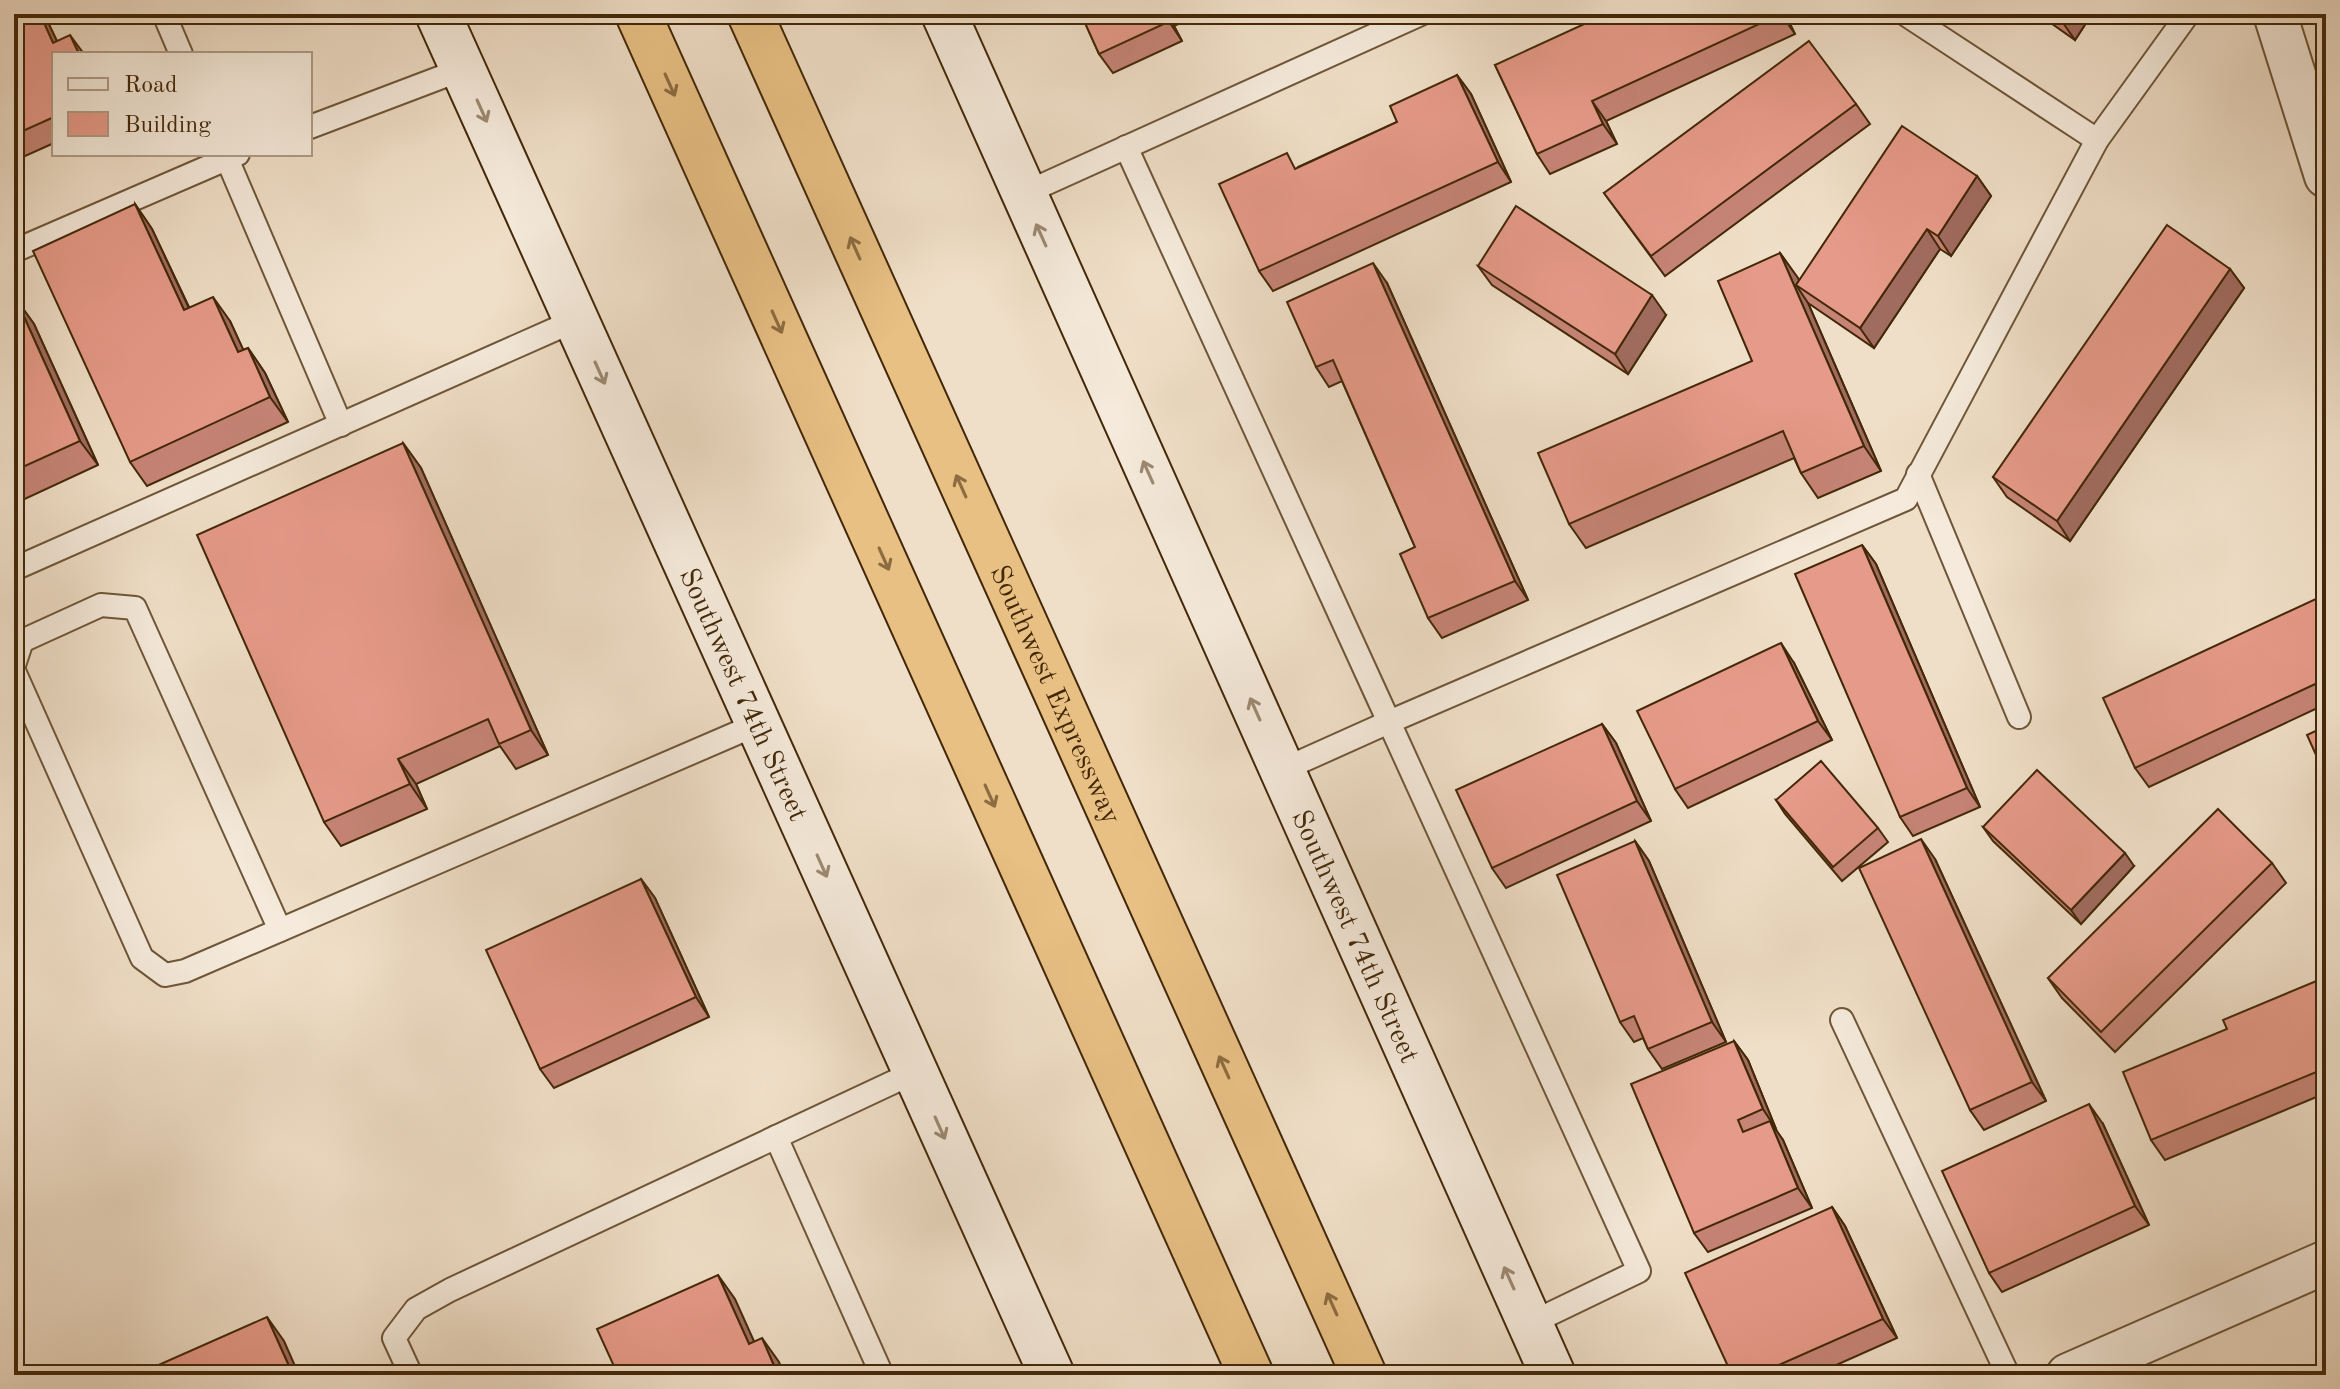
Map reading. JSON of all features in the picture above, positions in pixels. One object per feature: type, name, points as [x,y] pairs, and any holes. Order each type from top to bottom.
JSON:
[{"type":"highway","points":[[638,14],[1251,1375]]},
{"type":"highway","name":"Southwest Expressway","points":[[750,14],[1364,1375]]},
{"type":"main road","name":"Southwest 74th Street","points":[[438,14],[1052,1375]]},
{"type":"main road","name":"Southwest 74th Street","points":[[944,14],[1553,1375]]},
{"type":"street","points":[[2275,14],[2326,176]]},
{"type":"street","points":[[2068,1375],[2326,1262]]},
{"type":"lane","points":[[164,14],[180,52]]},
{"type":"lane","points":[[1023,194],[1421,14]]},
{"type":"lane","points":[[1905,14],[2097,140]]},
{"type":"lane","points":[[1282,770],[1906,499],[2097,140],[2188,14]]},
{"type":"lane","points":[[312,126],[463,69]]},
{"type":"lane","points":[[1126,147],[1639,1271],[1529,1324]]},
{"type":"lane","points":[[14,251],[228,156]]},
{"type":"lane","points":[[230,156],[341,425]]},
{"type":"lane","points":[[14,569],[576,320]]},
{"type":"lane","points":[[1918,474],[2019,717]]},
{"type":"lane","points":[[14,665],[22,641],[101,605],[135,608],[280,930]]},
{"type":"lane","points":[[14,671],[142,958],[165,975],[185,971],[758,724]]},
{"type":"lane","points":[[1842,1020],[2008,1375]]},
{"type":"lane","points":[[411,1375],[394,1338],[416,1309],[915,1072]]},
{"type":"lane","points":[[776,1137],[882,1375]]},
{"type":"building","points":[[14,14],[40,14],[53,43],[70,35],[78,52],[52,52],[52,118],[14,135]]},
{"type":"building","points":[[1081,14],[1164,14],[1168,22],[1099,54]]},
{"type":"building","points":[[1606,14],[1781,14],[1592,101],[1603,124],[1537,154],[1495,65]]},
{"type":"building","points":[[1809,41],[1856,104],[1651,256],[1604,193]]},
{"type":"building","points":[[1457,75],[1498,162],[1259,271],[1219,184],[1287,153],[1295,169],[1397,122],[1390,106]]},
{"type":"building","points":[[1902,126],[1977,176],[1938,236],[1927,229],[1860,328],[1796,285]]},
{"type":"building","points":[[135,204],[184,310],[213,297],[238,352],[248,348],[270,397],[130,462],[33,251]]},
{"type":"building","points":[[1516,206],[1652,295],[1615,354],[1478,266]]},
{"type":"building","points":[[2167,225],[2230,269],[2057,521],[1993,477]]},
{"type":"building","points":[[1780,253],[1864,446],[1801,473],[1783,431],[1569,524],[1538,453],[1752,361],[1718,281]]},
{"type":"building","points":[[1373,263],[1515,581],[1428,618],[1400,554],[1415,547],[1333,360],[1316,367],[1287,302]]},
{"type":"building","points":[[14,300],[80,441],[14,471]]},
{"type":"building","points":[[403,443],[531,730],[499,744],[488,719],[398,759],[410,784],[324,822],[197,535]]},
{"type":"building","points":[[1862,545],[1967,788],[1900,817],[1795,574]]},
{"type":"building","points":[[2320,597],[2326,609],[2326,679],[2135,768],[2103,698]]},
{"type":"building","points":[[1781,643],[1818,721],[1675,789],[1637,711]]},
{"type":"building","points":[[1602,724],[1637,801],[1492,868],[1456,790]]},
{"type":"building","points":[[2326,726],[2326,777],[2307,735]]},
{"type":"building","points":[[1821,761],[1878,828],[1833,867],[1776,800]]},
{"type":"building","points":[[2037,770],[2125,853],[2071,910],[1983,827]]},
{"type":"building","points":[[2218,809],[2272,863],[2101,1032],[2048,978]]},
{"type":"building","points":[[1921,839],[2032,1082],[1970,1110],[1859,868]]},
{"type":"building","points":[[1635,841],[1712,1022],[1648,1049],[1634,1016],[1620,1022],[1557,875]]},
{"type":"building","points":[[641,879],[696,997],[540,1069],[486,950]]},
{"type":"building","points":[[2326,977],[2326,1068],[2151,1140],[2123,1072],[2227,1029],[2223,1020]]},
{"type":"building","points":[[1734,1041],[1763,1109],[1738,1120],[1743,1132],[1770,1121],[1798,1188],[1694,1233],[1631,1084]]},
{"type":"building","points":[[2089,1104],[2135,1206],[1989,1273],[1942,1171]]},
{"type":"building","points":[[1832,1207],[1883,1319],[1756,1375],[1732,1375],[1685,1273]]},
{"type":"building","points":[[718,1275],[749,1344],[762,1338],[778,1375],[618,1375],[597,1329]]},
{"type":"building","points":[[267,1317],[293,1375],[136,1375]]}]
